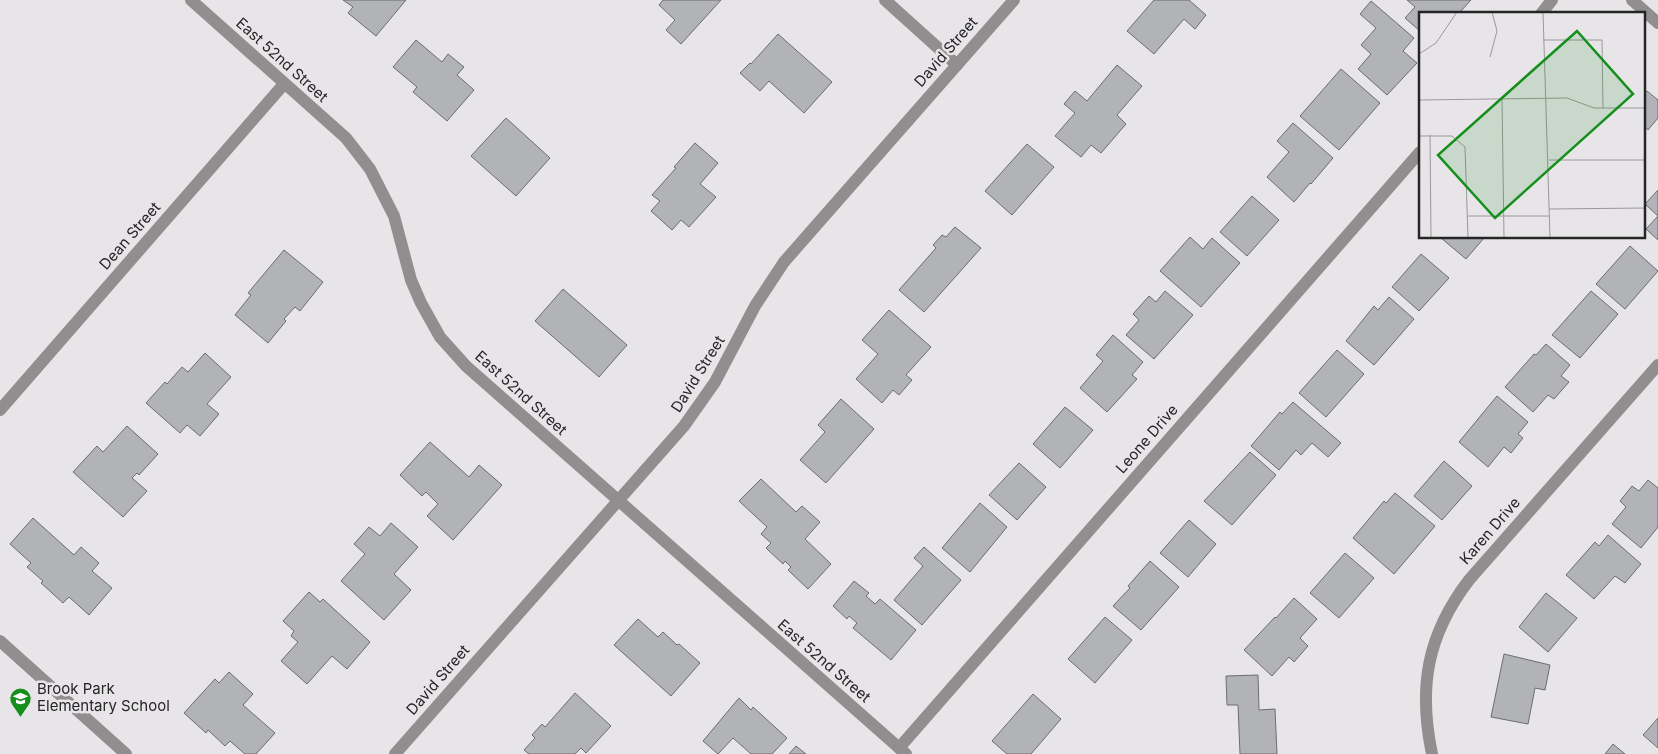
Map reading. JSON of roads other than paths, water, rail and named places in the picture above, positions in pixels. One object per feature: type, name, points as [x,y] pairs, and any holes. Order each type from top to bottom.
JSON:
[{"type":"street","name":"East 52nd Street","points":[[191,0],[346,138],[370,169],[394,216],[411,280],[421,303],[440,337],[448,347],[475,375],[902,751]]},
{"type":"street","points":[[886,0],[957,64]]},
{"type":"street","name":"David Street","points":[[395,754],[697,409],[715,382],[756,306],[784,262],[1014,0]]},
{"type":"street","points":[[1542,12],[1552,0]]},
{"type":"street","points":[[1632,0],[1646,12]]},
{"type":"street","points":[[1646,12],[1658,23]]},
{"type":"street","name":"Dean Street","points":[[0,410],[284,84]]},
{"type":"street","name":"Leone Drive","points":[[902,751],[1419,153]]},
{"type":"street","name":"Karen Drive","points":[[1432,754],[1426,715],[1427,675],[1432,649],[1441,625],[1454,601],[1469,580],[1658,365]]},
{"type":"street","points":[[0,641],[126,754]]},
{"type":"place","name":"Brook Park Elementary School","points":[[21,717]]}]
